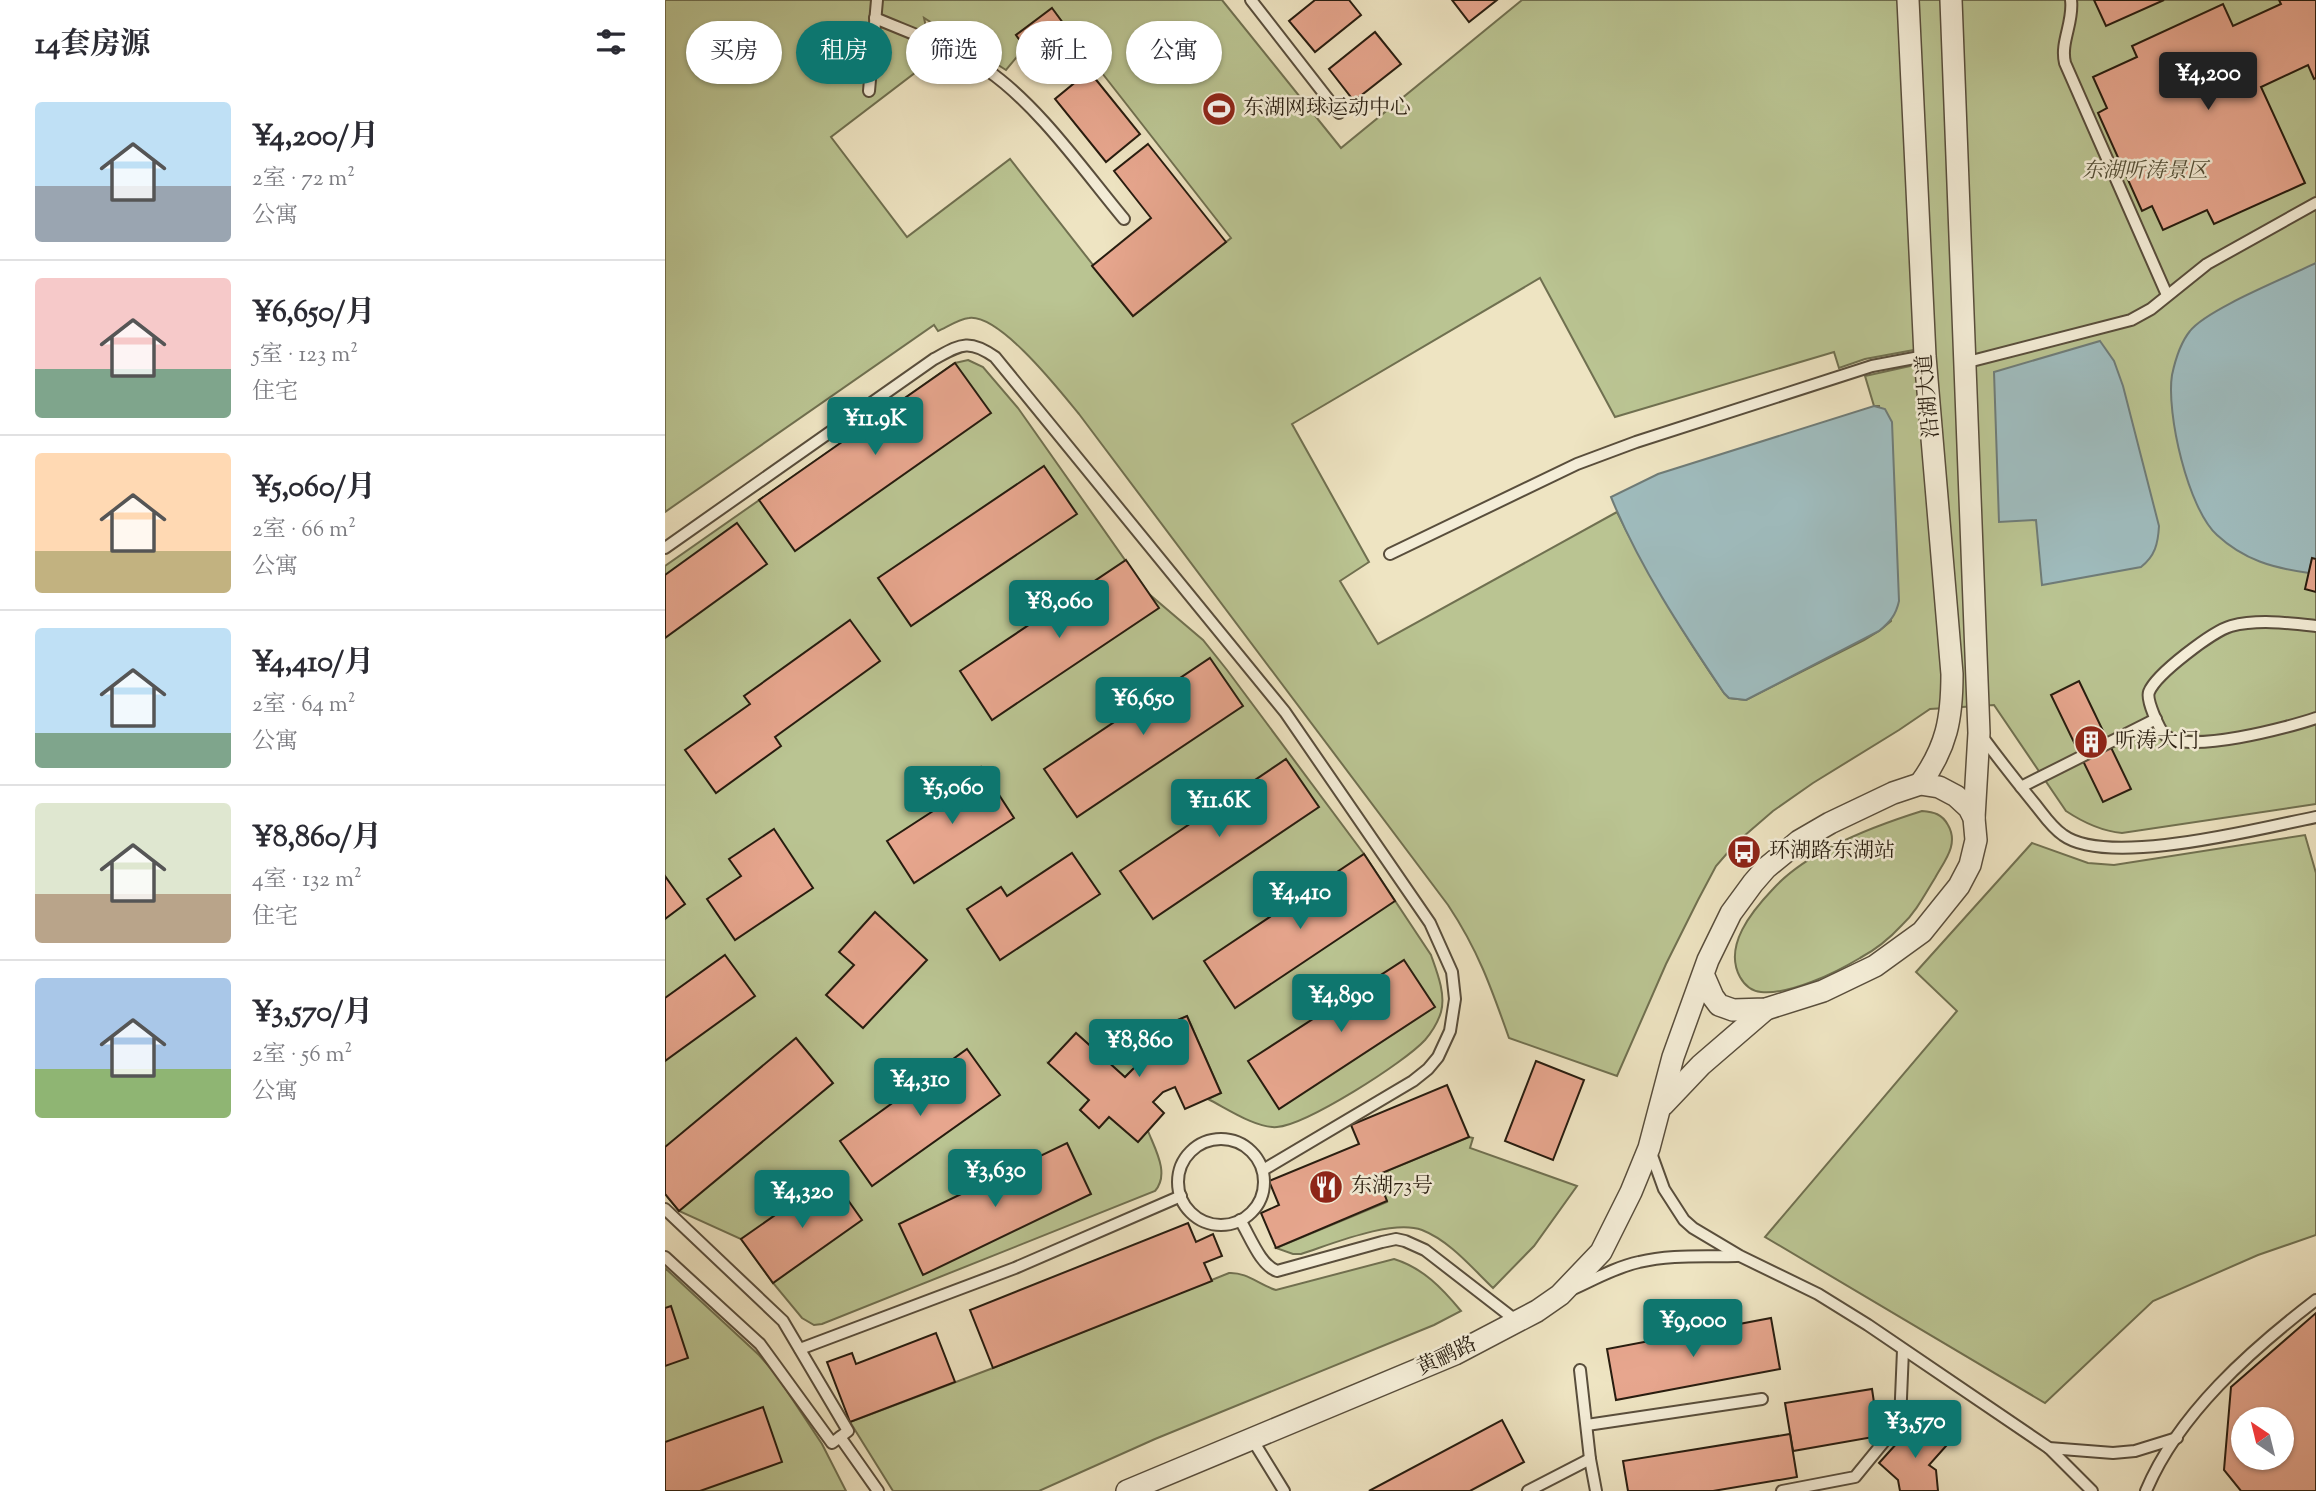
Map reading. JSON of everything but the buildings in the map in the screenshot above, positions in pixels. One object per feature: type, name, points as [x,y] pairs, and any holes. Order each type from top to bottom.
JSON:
[{"type":"street","name":"沿湖大道","points":[[1908,0],[1926,356],[1948,612],[1952,697],[1944,743],[1935,764],[1920,784]]},
{"type":"street","points":[[1703,974],[1713,997],[1723,1007],[1733,1010],[1766,1009],[1798,1000],[1852,978],[1892,955],[1922,932],[1954,892],[1970,865],[1976,840],[1974,818],[1979,733],[1951,0]]},
{"type":"street","points":[[1920,784],[1947,790],[1962,802],[1974,818]]},
{"type":"street","name":"黄鹂路","points":[[1127,1491],[1445,1359],[1518,1322],[1560,1295],[1590,1265],[1609,1238],[1649,1148],[1673,1057],[1703,974],[1736,905],[1781,855],[1829,823],[1893,793],[1920,784]]},
{"type":"street","points":[[1661,1107],[1701,1065],[1766,1009]]},
{"type":"lane","points":[[869,91],[877,0]]},
{"type":"lane","points":[[1251,0],[1339,113]]},
{"type":"lane","points":[[2071,0],[2072,14],[2064,48],[2064,63],[2167,295]]},
{"type":"lane","points":[[875,18],[985,68],[1008,86],[1032,109],[1124,219]]},
{"type":"lane","points":[[1964,363],[2131,320],[2151,309],[2207,264],[2316,203]]},
{"type":"lane","points":[[665,548],[934,359],[954,348],[971,345],[979,346],[995,357],[1285,712],[1430,923],[1452,972],[1455,999],[1450,1031],[1438,1057],[1428,1069],[1413,1081],[1263,1170]]},
{"type":"lane","points":[[1390,554],[1577,464],[1636,442],[1872,366],[1926,356]]},
{"type":"lane","points":[[2316,626],[2245,623],[2229,626],[2157,680],[2148,698],[2165,735],[2174,740],[2248,737],[2316,718]]},
{"type":"lane","points":[[2021,787],[2157,719]]},
{"type":"lane","points":[[1979,733],[2049,822],[2074,841],[2111,848],[2135,849],[2316,817]]},
{"type":"lane","points":[[1223,1139],[1248,1148],[1263,1170],[1261,1199],[1252,1212],[1240,1220],[1219,1224],[1198,1218],[1188,1209],[1181,1196],[1178,1182],[1187,1157],[1197,1147],[1209,1141],[1223,1139]]},
{"type":"lane","points":[[1649,1148],[1664,1189],[1684,1220],[1740,1256],[1818,1294],[1903,1350],[2049,1448],[2092,1491]]},
{"type":"lane","points":[[800,1349],[1015,1268],[1181,1196]]},
{"type":"lane","points":[[665,1209],[783,1321],[848,1431],[832,1443],[760,1344],[665,1257]]},
{"type":"lane","points":[[1240,1220],[1266,1263],[1277,1271],[1383,1242],[1396,1239],[1405,1241],[1425,1250],[1518,1322]]},
{"type":"lane","points":[[1560,1295],[1638,1262],[1686,1256],[1740,1256]]},
{"type":"lane","points":[[2146,1491],[2160,1463],[2208,1396],[2242,1362],[2316,1300]]},
{"type":"lane","points":[[1781,1491],[1855,1477],[1900,1422],[1903,1350]]},
{"type":"lane","points":[[1580,1370],[1596,1491]]},
{"type":"lane","points":[[1587,1425],[1762,1399]]},
{"type":"lane","points":[[840,1437],[878,1491]]},
{"type":"lane","points":[[2049,1448],[2113,1453],[2135,1451],[2177,1438]]},
{"type":"lane","points":[[1252,1439],[1284,1491]]},
{"type":"lane","points":[[1528,1491],[1590,1459]]},
{"type":"green space","name":"东湖听涛景区","points":[[665,0],[1222,0],[1341,148],[1522,0],[2316,0],[2316,804],[2122,833],[2107,830],[2086,823],[2066,811],[1994,705],[1930,709],[1773,811],[1736,843],[1716,866],[1666,964],[1617,1076],[1509,1038],[1476,953],[1448,905],[1079,414],[1029,356],[997,328],[982,320],[969,318],[938,331],[934,325],[665,512]],"holes":[[[1052,9],[1061,21],[1112,21],[1111,84],[1231,238],[1133,316],[1010,159],[907,237],[831,137],[906,80],[906,21],[925,21],[924,18],[929,21],[1002,21],[1002,67],[1006,70],[1016,58],[1016,21],[1035,21]],[[1540,278],[1615,417],[1834,352],[1839,368],[1865,359],[1914,350],[1915,365],[1865,376],[1874,406],[1879,406],[1891,621],[1864,640],[1746,700],[1729,698],[1667,604],[1617,512],[1378,644],[1340,581],[1369,562],[1292,424]]]},
{"type":"green space","points":[[968,360],[983,367],[1018,408],[1149,594],[1203,640],[1364,854],[1431,955],[1440,983],[1441,1012],[1427,1037],[1397,1063],[1331,1105],[1291,1124],[1277,1127],[1260,1125],[1208,1099],[1221,1093],[1187,1016],[1151,1031],[1160,1052],[1140,1062],[1125,1077],[1049,1063],[1089,1100],[1080,1110],[1099,1127],[1109,1117],[1148,1131],[1161,1169],[1161,1177],[1155,1191],[814,1325],[802,1318],[741,1239],[679,1211],[665,1194],[665,566],[955,363]]},
{"type":"green space","points":[[1922,811],[1937,814],[1946,821],[1951,832],[1951,845],[1920,903],[1897,930],[1866,955],[1812,982],[1773,992],[1757,991],[1746,985],[1736,965],[1737,941],[1749,918],[1787,875],[1842,841]]},
{"type":"green space","points":[[2305,835],[2316,873],[2316,1235],[2258,1255],[2153,1301],[2045,1403],[1765,1237],[1957,1011],[1916,972],[2032,843],[2088,863],[2114,865]]},
{"type":"green space","points":[[1469,1137],[1473,1138],[1470,1148],[1577,1186],[1534,1246],[1493,1288],[1442,1241],[1422,1230],[1409,1227],[1362,1234],[1301,1254],[1276,1248],[1387,1202],[1377,1175]]},
{"type":"green space","points":[[1394,1259],[1431,1280],[1461,1311],[1434,1325],[1155,1439],[1039,1491],[893,1491],[850,1422],[1229,1273],[1242,1275],[1276,1290]]},
{"type":"green space","points":[[665,1268],[775,1373],[822,1444],[846,1491],[665,1491]]},
{"type":"water","points":[[2316,263],[2316,559],[2312,559],[2309,573],[2248,557],[2227,544],[2206,522],[2188,483],[2181,460],[2171,392],[2172,375],[2179,352],[2187,335],[2199,322],[2249,294]]},
{"type":"water","points":[[2100,341],[2114,361],[2123,386],[2159,526],[2157,544],[2153,554],[2141,567],[2042,585],[2036,520],[1999,522],[1994,372]]},
{"type":"water","points":[[1874,406],[1885,409],[1892,422],[1899,601],[1894,614],[1879,631],[1746,700],[1729,698],[1662,598],[1611,497],[1658,474]]},
{"type":"place","name":"东湖网球运动中心","points":[[1219,109]]},
{"type":"place","name":"听涛大门","points":[[2091,742]]},
{"type":"place","name":"环湖路东湖站","points":[[1744,852]]},
{"type":"place","name":"东湖73号","points":[[1326,1187]]}]
